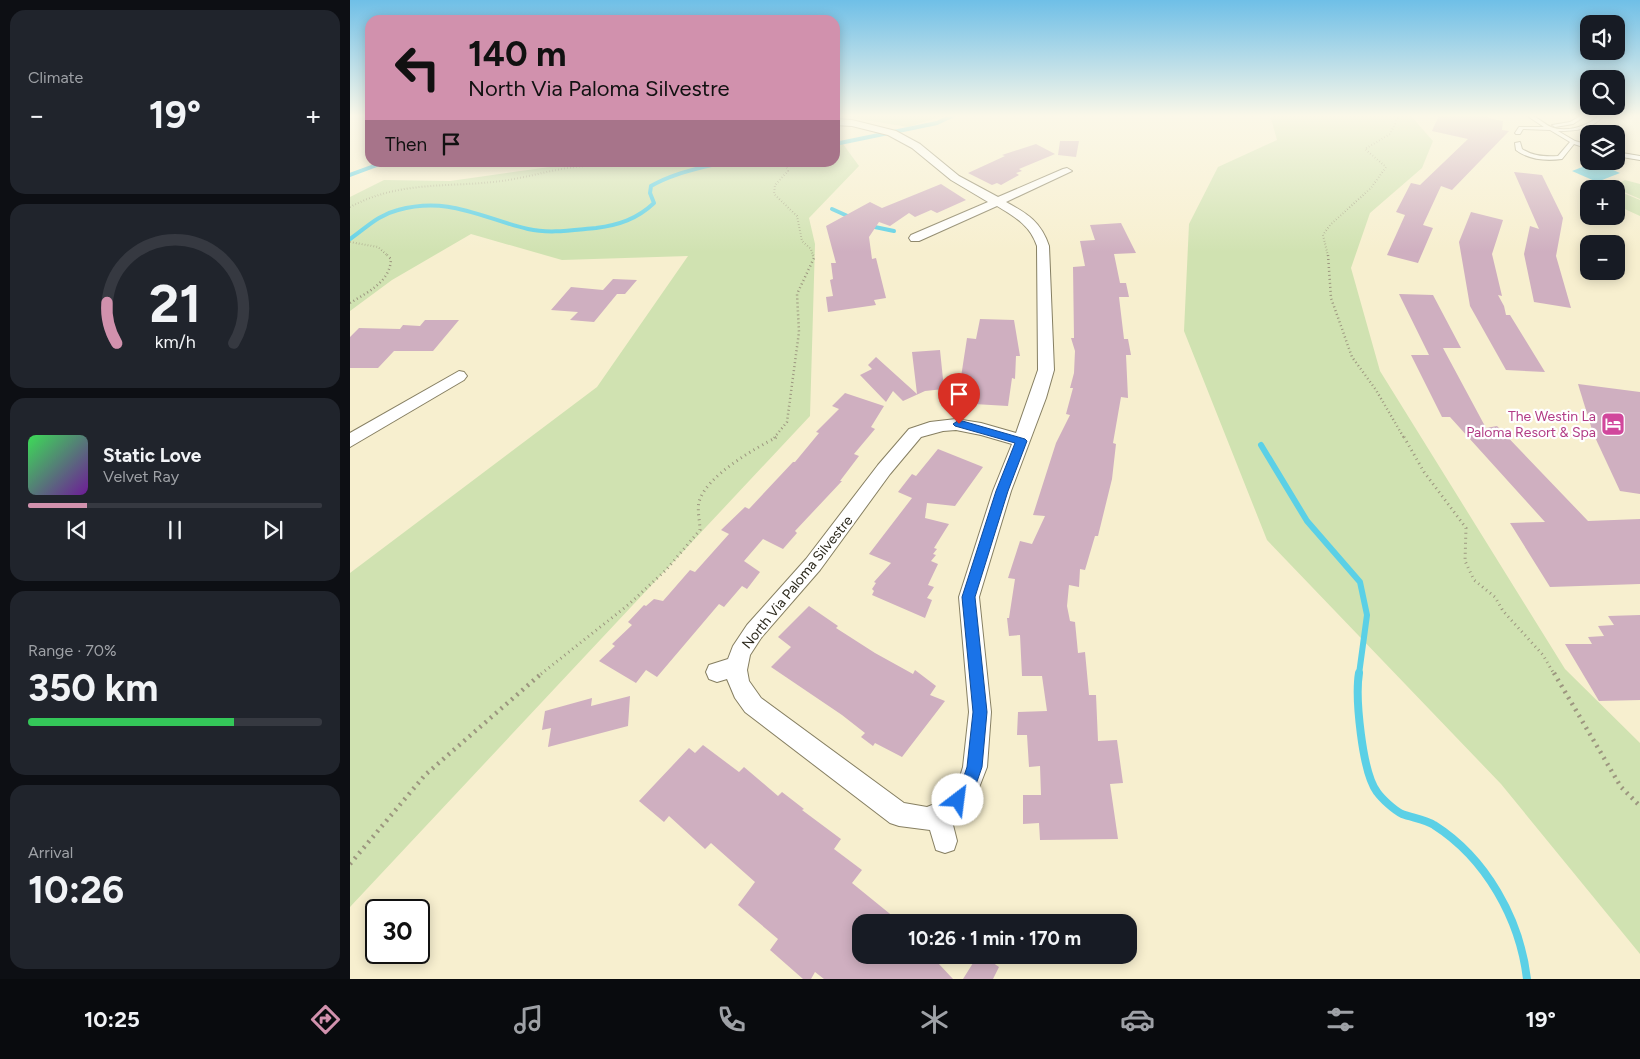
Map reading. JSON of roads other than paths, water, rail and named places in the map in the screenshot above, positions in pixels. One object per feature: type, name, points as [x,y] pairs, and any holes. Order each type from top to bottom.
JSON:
[{"type":"street","points":[[934,161],[956,178],[1022,216],[1038,231],[1043,246],[1046,370],[1022,441],[1002,491],[969,597],[980,712],[975,767],[967,790],[950,810],[938,814],[945,841]]},
{"type":"street","points":[[915,238],[1067,170]]},
{"type":"street","points":[[350,441],[459,376]]},
{"type":"street","name":"North Via Paloma Silvestre","points":[[938,814],[927,819],[899,814],[753,705],[741,690],[736,676],[727,669],[753,634],[798,583],[904,444],[929,422],[959,424],[1022,441]]},
{"type":"water","points":[[1580,168],[1580,170],[1613,170],[1620,173],[1602,180],[1592,180],[1572,171]]},
{"type":"waterway","points":[[350,175],[372,167]]},
{"type":"waterway","points":[[350,239],[384,215],[416,206],[449,207],[528,229],[545,231],[596,228],[612,225],[634,217],[648,209],[654,203],[650,193],[651,186],[677,175],[705,167]]},
{"type":"waterway","points":[[832,209],[852,218]]},
{"type":"waterway","points":[[870,226],[894,231]]},
{"type":"waterway","points":[[1261,445],[1307,521],[1360,582],[1367,615],[1359,674]]},
{"type":"waterway","points":[[1359,673],[1358,699],[1361,734],[1367,768],[1377,792],[1388,804],[1402,814],[1430,823],[1453,839],[1484,872],[1497,892],[1517,934],[1527,979]]},
{"type":"place","name":"The Westin La Paloma Resort & Spa","points":[[1613,424]]}]
